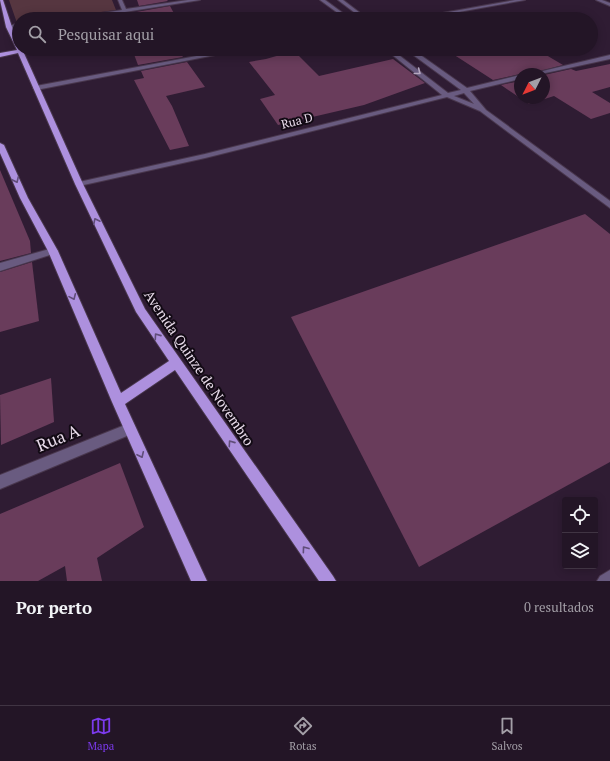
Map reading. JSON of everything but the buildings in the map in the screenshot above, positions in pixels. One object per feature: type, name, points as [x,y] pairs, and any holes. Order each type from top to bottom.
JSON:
[{"type":"main road","name":"Avenida Quinze de Novembro","points":[[0,0],[12,22]]},
{"type":"main road","points":[[0,55],[12,53]]},
{"type":"main road","name":"Avenida Quinze de Novembro","points":[[22,56],[79,184],[141,312],[328,581]]},
{"type":"main road","points":[[1,149],[24,198],[53,252],[118,402],[199,581]]},
{"type":"main road","points":[[118,402],[176,363]]},
{"type":"street","points":[[120,0],[126,11]]},
{"type":"street","points":[[118,12],[198,0]]},
{"type":"street","points":[[322,0],[338,12]]},
{"type":"street","points":[[340,0],[356,12]]},
{"type":"street","points":[[452,12],[523,0]]},
{"type":"street","points":[[598,0],[610,5]]},
{"type":"street","points":[[36,88],[205,56]]},
{"type":"street","points":[[397,56],[447,95],[484,111]]},
{"type":"street","points":[[418,56],[465,90],[484,111],[610,204]]},
{"type":"street","points":[[550,70],[610,56]]},
{"type":"street","name":"Rua D","points":[[79,184],[205,156],[514,78]]},
{"type":"street","points":[[0,267],[53,252]]},
{"type":"street","name":"Rua A","points":[[0,482],[130,428]]},
{"type":"street","points":[[605,581],[610,578]]},
{"type":"shaded area","points":[[9,0],[112,0],[116,10],[101,12],[13,12]]}]
